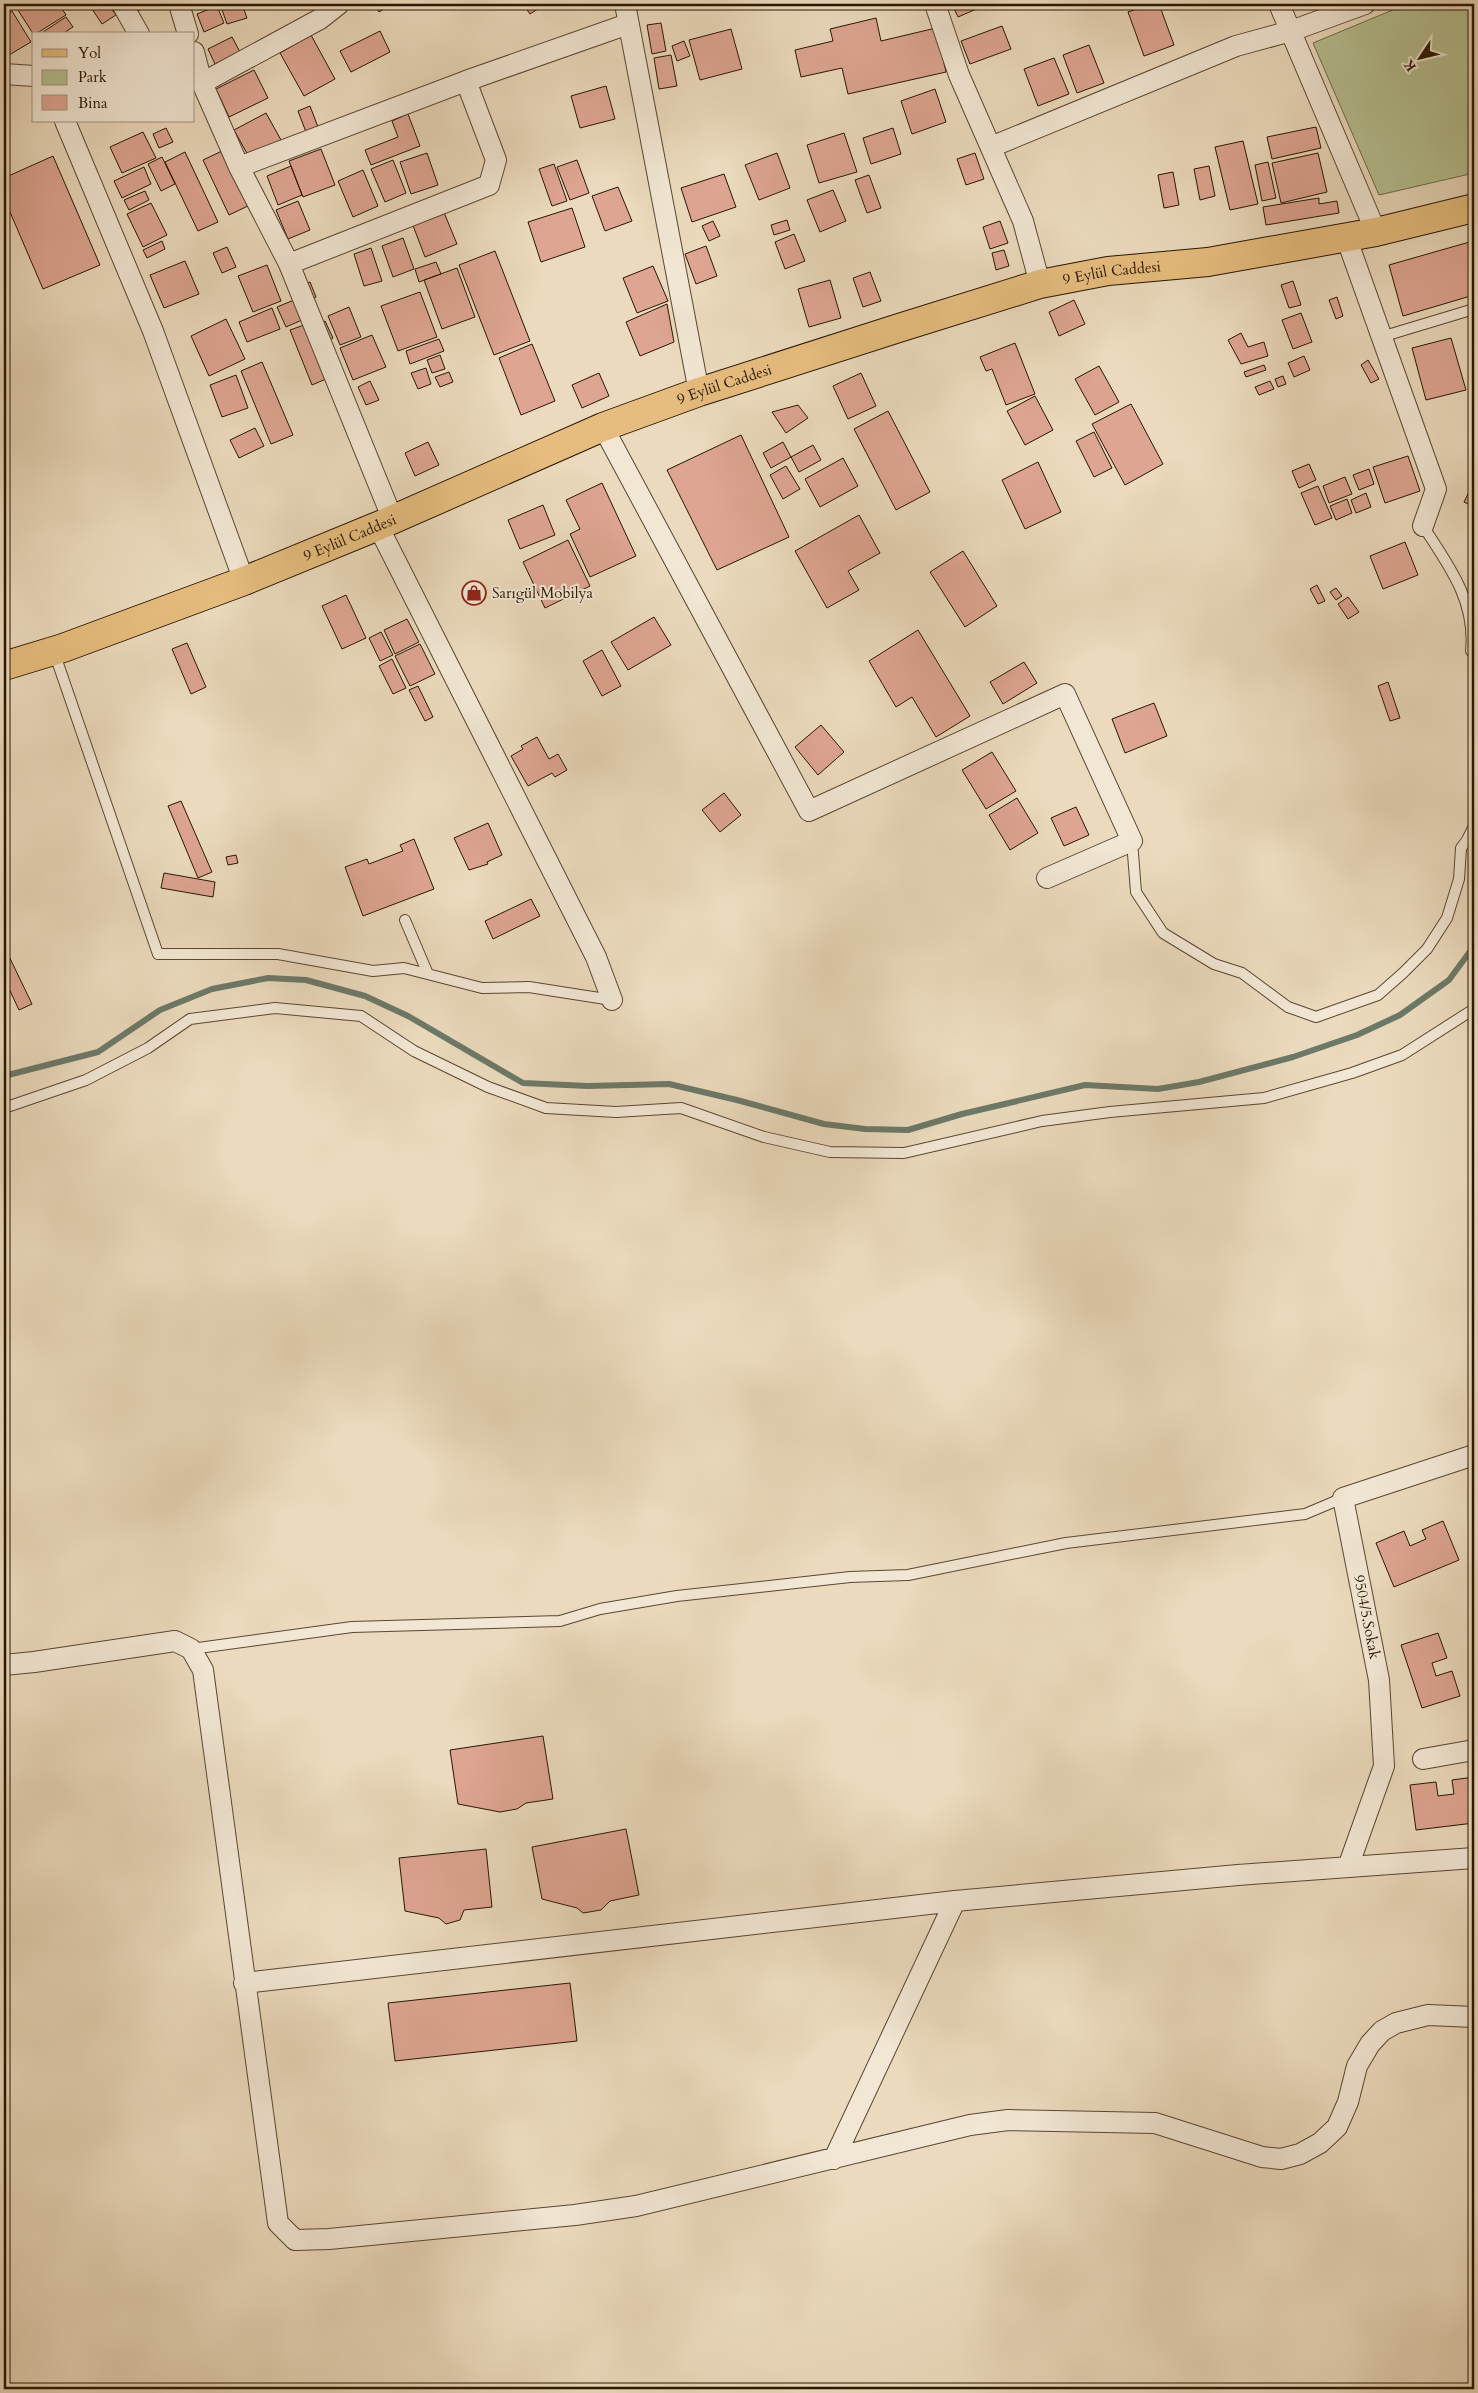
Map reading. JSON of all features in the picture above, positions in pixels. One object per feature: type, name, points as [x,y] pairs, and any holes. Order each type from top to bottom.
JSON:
[{"type":"main road","name":"9 Eylül Caddesi","points":[[4,666],[53,651],[244,581],[386,523],[603,427],[698,392],[1040,284],[1108,270],[1208,262],[1376,232],[1474,208]]},
{"type":"street","points":[[122,4],[138,32]]},
{"type":"street","points":[[179,4],[187,32]]},
{"type":"street","points":[[202,83],[320,19],[339,4]]},
{"type":"street","points":[[625,4],[698,392]]},
{"type":"street","points":[[935,4],[959,75],[1023,221],[1040,284]]},
{"type":"street","points":[[1279,4],[1376,232]]},
{"type":"street","points":[[992,147],[1215,54],[1258,39],[1291,31],[1339,8],[1365,4]]},
{"type":"street","points":[[239,167],[466,81],[628,24]]},
{"type":"street","points":[[195,56],[202,83],[239,167],[289,264],[386,523],[596,957],[612,1000]]},
{"type":"street","points":[[4,74],[32,76]]},
{"type":"street","points":[[289,264],[489,185],[496,160],[466,81]]},
{"type":"street","points":[[65,122],[153,331],[244,581]]},
{"type":"street","points":[[1346,237],[1436,489],[1423,526]]},
{"type":"street","points":[[603,427],[809,811],[1065,694],[1132,841],[1047,878]]},
{"type":"street","points":[[1343,1498],[1474,1455]]},
{"type":"street","name":"9504/5.Sokak","points":[[1343,1498],[1379,1680],[1384,1766],[1348,1867]]},
{"type":"street","points":[[4,1665],[174,1641],[191,1650],[202,1670],[278,2223],[295,2240],[329,2239],[575,2215],[636,2206],[970,2125],[1008,2120],[1091,2120],[1155,2123],[1262,2157],[1281,2159],[1300,2154],[1320,2143],[1337,2127],[1348,2102],[1357,2066],[1370,2044],[1382,2031],[1396,2023],[1428,2015],[1474,2017]]},
{"type":"street","points":[[1424,1760],[1474,1750]]},
{"type":"street","points":[[244,1983],[955,1901],[1238,1874],[1474,1858]]},
{"type":"street","points":[[834,2159],[955,1901]]},
{"type":"lane","points":[[1382,337],[1474,309]]},
{"type":"lane","points":[[1423,526],[1455,576],[1470,614],[1473,631],[1471,651],[1474,654]]},
{"type":"lane","points":[[53,651],[158,954],[278,954],[373,971],[404,968],[482,988],[530,987],[612,1000]]},
{"type":"lane","points":[[1132,841],[1136,892],[1163,933],[1214,964],[1242,973],[1288,1007],[1316,1017],[1378,994],[1427,949],[1447,918],[1460,879],[1461,848],[1468,840],[1474,826]]},
{"type":"lane","points":[[405,920],[428,974]]},
{"type":"lane","points":[[4,1108],[86,1080],[148,1048],[190,1019],[275,1008],[360,1016],[414,1051],[488,1086],[546,1108],[616,1112],[681,1108],[764,1137],[830,1152],[904,1153],[1042,1121],[1110,1112],[1264,1098],[1352,1073],[1402,1055],[1474,1009]]},
{"type":"lane","points":[[191,1650],[352,1627],[560,1621],[600,1608],[677,1596],[850,1577],[908,1575],[1066,1544],[1305,1514],[1343,1498]]},
{"type":"green space","points":[[1407,4],[1474,4],[1474,173],[1379,195],[1313,43]]},
{"type":"building","points":[[14,4],[59,4],[66,15],[39,32],[32,32]]},
{"type":"building","points":[[66,4],[80,4],[70,10]]},
{"type":"building","points":[[94,4],[108,4],[116,15],[102,24],[90,6]]},
{"type":"building","points":[[130,4],[145,4],[146,6],[135,13]]},
{"type":"building","points":[[220,4],[242,4],[247,18],[227,24]]},
{"type":"building","points":[[374,4],[392,4],[379,12]]},
{"type":"building","points":[[523,4],[543,4],[544,5],[530,14]]},
{"type":"building","points":[[952,4],[979,4],[981,7],[958,17]]},
{"type":"building","points":[[1151,4],[1159,4],[1174,45],[1144,56],[1128,12]]},
{"type":"building","points":[[217,6],[224,23],[204,32],[197,14]]},
{"type":"building","points":[[12,11],[31,42],[4,58],[4,16]]},
{"type":"building","points":[[66,17],[73,27],[65,32],[43,32]]},
{"type":"building","points":[[876,18],[881,41],[936,28],[946,72],[848,94],[842,68],[801,77],[795,50],[833,41],[830,29]]},
{"type":"building","points":[[661,23],[666,51],[652,54],[647,25]]},
{"type":"building","points":[[1002,26],[1011,49],[970,64],[961,41]]},
{"type":"building","points":[[731,29],[742,69],[700,80],[689,40]]},
{"type":"building","points":[[380,31],[390,52],[351,72],[340,51]]},
{"type":"building","points":[[311,35],[335,79],[304,96],[280,53]]},
{"type":"building","points":[[232,37],[240,52],[215,64],[208,49]]},
{"type":"building","points":[[684,41],[690,56],[677,61],[672,46]]},
{"type":"building","points":[[1089,45],[1104,83],[1077,93],[1063,55]]},
{"type":"building","points":[[671,55],[677,86],[659,89],[654,58]]},
{"type":"building","points":[[1054,58],[1069,94],[1038,106],[1024,69]]},
{"type":"building","points":[[254,70],[268,98],[229,117],[216,89]]},
{"type":"building","points":[[606,86],[615,119],[580,128],[571,96]]},
{"type":"building","points":[[935,89],[946,122],[912,134],[901,101]]},
{"type":"building","points":[[310,106],[318,127],[306,132],[298,111]]},
{"type":"building","points":[[266,113],[281,140],[249,157],[234,130]]},
{"type":"building","points":[[408,114],[420,146],[371,165],[365,150],[398,137],[392,121]]},
{"type":"building","points":[[1316,127],[1321,148],[1272,159],[1267,137]]},
{"type":"building","points":[[166,128],[173,142],[159,148],[153,134]]},
{"type":"building","points":[[893,128],[901,154],[871,164],[863,138]]},
{"type":"building","points":[[143,132],[156,158],[122,173],[110,147]]},
{"type":"building","points":[[844,133],[857,172],[819,183],[807,145]]},
{"type":"building","points":[[1243,141],[1258,204],[1230,210],[1215,147]]},
{"type":"building","points":[[321,149],[335,185],[303,197],[289,161]]},
{"type":"building","points":[[224,150],[250,205],[229,215],[203,160]]},
{"type":"building","points":[[185,152],[218,222],[198,231],[165,162]]},
{"type":"building","points":[[427,153],[438,185],[411,194],[400,162]]},
{"type":"building","points":[[777,153],[790,188],[759,200],[745,165]]},
{"type":"building","points":[[975,153],[984,179],[966,185],[957,159]]},
{"type":"building","points":[[1318,153],[1327,192],[1281,203],[1272,163]]},
{"type":"building","points":[[53,156],[100,265],[43,289],[4,198],[4,178]]},
{"type":"building","points":[[162,157],[175,184],[161,191],[148,164]]},
{"type":"building","points":[[393,160],[406,193],[385,202],[371,169]]},
{"type":"building","points":[[577,160],[589,193],[570,200],[557,167]]},
{"type":"building","points":[[1268,162],[1276,198],[1262,201],[1255,165]]},
{"type":"building","points":[[554,164],[567,201],[552,206],[539,169]]},
{"type":"building","points":[[291,166],[302,195],[278,205],[267,176]]},
{"type":"building","points":[[1209,166],[1215,196],[1200,200],[1194,169]]},
{"type":"building","points":[[144,167],[151,184],[122,198],[114,181]]},
{"type":"building","points":[[363,170],[378,206],[353,217],[338,181]]},
{"type":"building","points":[[1173,172],[1179,205],[1164,208],[1158,175]]},
{"type":"building","points":[[724,174],[736,207],[692,222],[681,188]]},
{"type":"building","points":[[869,175],[881,208],[867,213],[855,180]]},
{"type":"building","points":[[618,187],[632,221],[605,231],[592,196]]},
{"type":"building","points":[[833,190],[846,221],[820,232],[807,200]]},
{"type":"building","points":[[145,191],[149,200],[129,210],[124,200]]},
{"type":"building","points":[[1319,198],[1319,204],[1337,201],[1339,213],[1266,225],[1263,207]]},
{"type":"building","points":[[298,201],[310,230],[288,239],[276,210]]},
{"type":"building","points":[[151,203],[167,235],[143,247],[127,214]]},
{"type":"building","points":[[572,208],[585,247],[541,262],[528,222]]},
{"type":"building","points":[[443,210],[457,244],[425,257],[412,223]]},
{"type":"building","points":[[787,220],[790,230],[774,235],[771,225]]},
{"type":"building","points":[[713,221],[720,236],[709,241],[702,226]]},
{"type":"building","points":[[1000,221],[1008,243],[990,249],[983,227]]},
{"type":"building","points":[[794,234],[805,261],[785,269],[775,242]]},
{"type":"building","points":[[403,238],[414,269],[393,277],[382,246]]},
{"type":"building","points":[[162,241],[165,249],[147,258],[143,250]]},
{"type":"building","points":[[1473,241],[1474,295],[1403,316],[1389,265]]},
{"type":"building","points":[[706,246],[717,276],[696,284],[685,254]]},
{"type":"building","points":[[227,247],[236,267],[222,273],[213,253]]},
{"type":"building","points":[[371,248],[382,281],[364,286],[354,254]]},
{"type":"building","points":[[1004,250],[1009,266],[996,270],[992,253]]},
{"type":"building","points":[[495,251],[530,341],[494,355],[459,265]]},
{"type":"building","points":[[185,261],[199,294],[164,308],[150,275]]},
{"type":"building","points":[[436,262],[441,274],[419,282],[415,269]]},
{"type":"building","points":[[267,265],[281,301],[253,312],[238,276]]},
{"type":"building","points":[[653,266],[668,301],[637,313],[623,278]]},
{"type":"building","points":[[457,268],[475,317],[442,329],[424,280]]},
{"type":"building","points":[[870,272],[881,301],[863,307],[853,278]]},
{"type":"building","points":[[830,280],[841,318],[809,327],[798,289]]},
{"type":"building","points":[[1293,281],[1301,305],[1289,308],[1281,285]]},
{"type":"building","points":[[310,282],[316,297],[306,301],[300,286]]},
{"type":"building","points":[[420,292],[437,337],[398,351],[381,306]]},
{"type":"building","points":[[1337,297],[1343,316],[1336,319],[1329,300]]},
{"type":"building","points":[[294,300],[302,320],[286,327],[277,307]]},
{"type":"building","points":[[1074,300],[1085,324],[1059,336],[1049,312]]},
{"type":"building","points":[[667,304],[674,342],[640,356],[626,322]]},
{"type":"building","points":[[349,307],[361,337],[340,345],[328,316]]},
{"type":"building","points":[[272,308],[280,329],[247,342],[239,322]]},
{"type":"building","points":[[1301,313],[1312,342],[1293,349],[1282,320]]},
{"type":"building","points":[[226,319],[245,359],[209,376],[191,336]]},
{"type":"building","points":[[325,321],[333,338],[324,342],[316,326]]},
{"type":"building","points":[[304,325],[326,379],[312,385],[290,330]]},
{"type":"building","points":[[1241,333],[1248,347],[1264,342],[1268,356],[1241,364],[1228,340]]},
{"type":"building","points":[[372,335],[386,367],[353,380],[340,348]]},
{"type":"building","points":[[1451,338],[1466,390],[1426,400],[1412,348]]},
{"type":"building","points":[[439,339],[444,351],[410,364],[406,351]]},
{"type":"building","points":[[1015,343],[1035,394],[1006,405],[992,369],[986,371],[980,357]]},
{"type":"building","points":[[532,344],[555,401],[521,415],[499,358]]},
{"type":"building","points":[[440,355],[445,369],[432,373],[427,360]]},
{"type":"building","points":[[1304,356],[1310,370],[1294,377],[1288,363]]},
{"type":"building","points":[[1368,360],[1379,379],[1371,383],[1361,365]]},
{"type":"building","points":[[262,362],[293,435],[271,444],[241,371]]},
{"type":"building","points":[[1264,365],[1266,370],[1246,377],[1244,372]]},
{"type":"building","points":[[1099,366],[1119,402],[1095,415],[1075,379]]},
{"type":"building","points":[[426,368],[431,384],[418,389],[411,373]]},
{"type":"building","points":[[449,372],[453,382],[440,387],[435,377]]},
{"type":"building","points":[[599,373],[609,396],[582,408],[572,385]]},
{"type":"building","points":[[861,373],[876,406],[848,419],[833,386]]},
{"type":"building","points":[[236,375],[248,408],[222,417],[210,385]]},
{"type":"building","points":[[1283,376],[1286,384],[1278,387],[1275,379]]},
{"type":"building","points":[[370,381],[379,400],[366,405],[358,387]]},
{"type":"building","points":[[1270,381],[1274,389],[1259,395],[1255,387]]},
{"type":"building","points":[[1035,396],[1053,430],[1025,445],[1007,411]]},
{"type":"building","points":[[1131,404],[1163,464],[1125,485],[1092,424]]},
{"type":"building","points":[[798,405],[808,418],[786,433],[772,412]]},
{"type":"building","points":[[888,411],[930,492],[896,510],[854,429]]},
{"type":"building","points":[[255,428],[264,446],[239,458],[230,440]]},
{"type":"building","points":[[1094,432],[1112,468],[1094,477],[1076,441]]},
{"type":"building","points":[[741,435],[789,537],[717,570],[667,470]]},
{"type":"building","points":[[428,442],[439,465],[415,476],[405,453]]},
{"type":"building","points":[[783,442],[791,457],[771,468],[763,453]]},
{"type":"building","points":[[813,445],[821,460],[799,472],[791,457]]},
{"type":"building","points":[[1408,456],[1420,491],[1385,503],[1373,467]]},
{"type":"building","points":[[843,458],[858,486],[820,507],[805,479]]},
{"type":"building","points":[[1038,462],[1061,512],[1025,529],[1002,480]]},
{"type":"building","points":[[1309,464],[1316,480],[1299,488],[1292,471]]},
{"type":"building","points":[[786,466],[800,489],[783,499],[770,475]]},
{"type":"building","points":[[1369,469],[1374,484],[1359,490],[1353,475]]},
{"type":"building","points":[[1345,477],[1352,494],[1329,503],[1323,486]]},
{"type":"building","points":[[1474,482],[1474,507],[1464,502]]},
{"type":"building","points":[[602,483],[636,556],[590,577],[570,534],[580,529],[566,500]]},
{"type":"building","points":[[1318,486],[1332,518],[1315,525],[1301,493]]},
{"type":"building","points":[[1366,493],[1371,507],[1356,513],[1351,500]]},
{"type":"building","points":[[1347,499],[1352,513],[1336,520],[1330,506]]},
{"type":"building","points":[[543,505],[555,535],[520,549],[508,520]]},
{"type":"building","points":[[859,515],[880,553],[848,571],[859,590],[827,608],[795,551]]},
{"type":"building","points":[[568,540],[590,586],[545,608],[523,562]]},
{"type":"building","points":[[1405,542],[1418,575],[1383,589],[1370,556]]},
{"type":"building","points":[[963,551],[997,606],[965,627],[930,572]]},
{"type":"building","points":[[1317,585],[1325,601],[1318,604],[1310,589]]},
{"type":"building","points":[[1336,588],[1342,596],[1336,600],[1330,592]]},
{"type":"building","points":[[346,595],[366,638],[342,649],[322,606]]},
{"type":"building","points":[[1348,597],[1359,612],[1348,619],[1338,604]]},
{"type":"building","points":[[654,617],[671,645],[628,670],[611,642]]},
{"type":"building","points":[[407,619],[419,642],[395,654],[384,630]]},
{"type":"building","points":[[918,630],[970,716],[936,737],[912,697],[896,707],[869,661]]},
{"type":"building","points":[[381,632],[393,655],[380,661],[369,638]]},
{"type":"building","points":[[187,643],[206,687],[191,694],[172,649]]},
{"type":"building","points":[[420,644],[435,674],[410,686],[395,656]]},
{"type":"building","points":[[602,650],[621,686],[602,696],[583,661]]},
{"type":"building","points":[[392,659],[406,688],[393,694],[379,666]]},
{"type":"building","points":[[1024,662],[1037,683],[1003,704],[990,682]]},
{"type":"building","points":[[1388,682],[1400,718],[1390,721],[1378,686]]},
{"type":"building","points":[[418,686],[433,717],[425,721],[409,690]]},
{"type":"building","points":[[1154,703],[1167,736],[1125,753],[1112,719]]},
{"type":"building","points":[[821,725],[844,752],[818,775],[795,747]]},
{"type":"building","points":[[537,737],[549,759],[558,754],[567,770],[555,777],[552,773],[528,786],[511,756],[523,749],[521,746]]},
{"type":"building","points":[[4,751],[9,766],[4,768]]},
{"type":"building","points":[[992,752],[1016,791],[986,809],[962,770]]},
{"type":"building","points":[[724,793],[741,815],[720,832],[702,810]]},
{"type":"building","points":[[1017,798],[1038,833],[1010,850],[989,815]]},
{"type":"building","points":[[181,801],[212,872],[198,878],[168,806]]},
{"type":"building","points":[[1076,807],[1089,835],[1064,846],[1051,818]]},
{"type":"building","points":[[488,823],[502,855],[487,862],[488,864],[469,870],[454,838]]},
{"type":"building","points":[[414,839],[434,889],[363,916],[345,867],[367,859],[369,864],[403,851],[400,845]]},
{"type":"building","points":[[236,855],[238,863],[228,865],[226,857]]},
{"type":"building","points":[[164,873],[215,882],[213,897],[161,888]]},
{"type":"building","points":[[531,899],[540,916],[493,939],[485,921]]},
{"type":"building","points":[[6,950],[32,1004],[19,1010],[4,978],[4,951]]},
{"type":"building","points":[[1443,1521],[1459,1560],[1394,1587],[1376,1543],[1404,1531],[1410,1546],[1426,1539],[1422,1530]]},
{"type":"building","points":[[1438,1633],[1447,1658],[1432,1663],[1436,1676],[1452,1671],[1460,1696],[1422,1708],[1401,1645]]},
{"type":"building","points":[[543,1736],[553,1799],[526,1803],[517,1809],[500,1812],[458,1804],[450,1750]]},
{"type":"building","points":[[1474,1777],[1474,1823],[1416,1830],[1410,1785],[1436,1782],[1438,1796],[1454,1794],[1452,1780]]},
{"type":"building","points":[[626,1829],[639,1895],[610,1901],[601,1910],[583,1913],[577,1908],[542,1899],[532,1847]]},
{"type":"building","points":[[486,1849],[492,1907],[464,1910],[460,1920],[446,1924],[439,1918],[405,1911],[399,1858]]},
{"type":"building","points":[[570,1983],[577,2041],[395,2061],[388,2003]]},
{"type":"waterway","points":[[4,1076],[98,1052],[160,1010],[212,989],[268,978],[306,980],[365,996],[408,1016],[523,1083],[588,1086],[669,1084],[824,1124],[865,1129],[908,1130],[962,1114],[1085,1085],[1158,1089],[1199,1082],[1293,1057],[1357,1035],[1400,1015],[1449,980],[1474,946]]},
{"type":"place","name":"Sarıgül Mobilya","points":[[474,593]]}]
